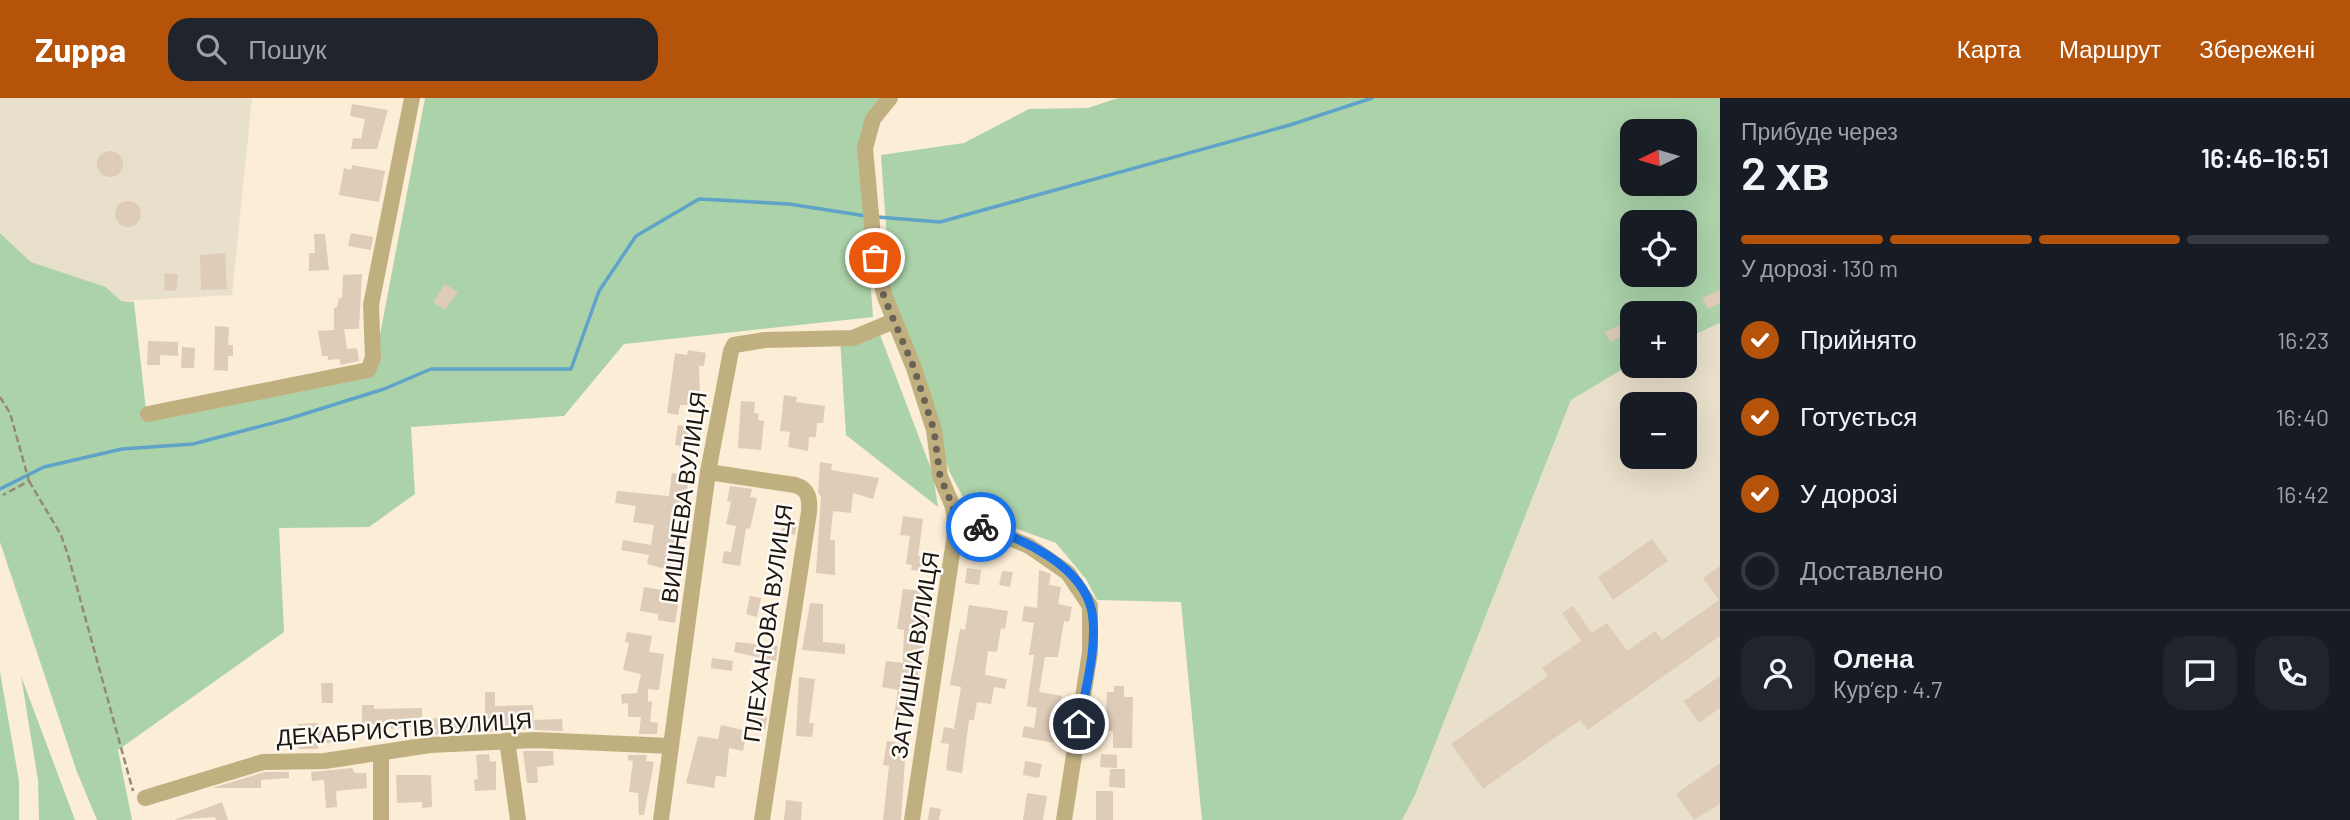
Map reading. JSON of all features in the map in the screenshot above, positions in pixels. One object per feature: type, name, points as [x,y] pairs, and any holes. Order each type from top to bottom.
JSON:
[{"type":"street","points":[[148,414],[368,370],[373,358],[371,305],[412,98]]},
{"type":"street","name":"ЗАТИШНА ВУЛИЦЯ","points":[[890,98],[873,119],[867,133],[867,181],[875,258],[894,321],[914,368],[934,430],[940,476],[953,507],[956,527],[912,820]]},
{"type":"street","name":"ВИШНЕВА ВУЛИЦЯ","points":[[661,820],[708,472],[726,370],[734,345],[765,340],[853,338],[894,321]]},
{"type":"street","name":"ПЛЕХАНОВА ВУЛИЦЯ","points":[[708,472],[800,486],[806,492],[809,503],[762,820]]},
{"type":"street","points":[[956,527],[984,527],[1039,552],[1076,581],[1090,606],[1090,652],[1065,820]]},
{"type":"street","points":[[507,740],[518,820]]},
{"type":"street","name":"ДЕКАБРИСТІВ ВУЛИЦЯ","points":[[145,798],[248,765],[272,761],[325,761],[430,745],[507,740],[671,746]]},
{"type":"street","points":[[381,753],[381,820]]},
{"type":"path","points":[[0,397],[10,413],[29,481],[61,535],[132,789],[136,796],[145,798]]},
{"type":"path","points":[[3,495],[29,481]]},
{"type":"shaded area","points":[[0,98],[252,98],[232,295],[121,301],[106,287],[31,262],[0,233]]},
{"type":"shaded area","points":[[1720,323],[1720,820],[1402,820],[1415,795],[1571,400],[1620,371],[1620,378],[1697,378],[1697,334]]},
{"type":"green space","points":[[425,98],[891,98],[860,137],[873,317],[624,344],[564,416],[411,427],[415,494],[369,527],[279,528],[284,632],[118,750],[132,820],[97,820],[77,772],[0,542],[0,233],[31,262],[106,287],[121,301],[134,302],[147,419],[372,377]]},
{"type":"green space","points":[[1118,98],[1720,98],[1720,323],[1697,334],[1697,301],[1620,301],[1620,371],[1571,400],[1415,795],[1402,820],[1202,820],[1181,602],[1097,600],[1086,579],[1056,543],[971,512],[950,473],[892,310],[881,155],[964,143],[1029,109],[1088,108]]},
{"type":"green space","points":[[879,332],[933,474],[938,507],[846,435],[840,338]]},
{"type":"green space","points":[[0,672],[19,781],[19,820],[0,820]]},
{"type":"green space","points":[[21,676],[75,820],[39,820],[38,780]]},
{"type":"building","points":[[352,104],[388,110],[377,149],[351,149],[353,138],[361,139],[365,119],[350,116]]},
{"type":"building","points":[[110,151],[119,155],[123,164],[119,173],[110,177],[101,173],[97,164],[101,155]]},
{"type":"building","points":[[352,165],[385,171],[379,202],[339,195],[344,168],[351,170]]},
{"type":"building","points":[[128,201],[137,205],[141,214],[137,223],[128,227],[119,223],[115,214],[119,205]]},
{"type":"building","points":[[351,233],[373,237],[371,250],[348,246]]},
{"type":"building","points":[[314,234],[325,234],[329,270],[309,271],[309,253],[315,253]]},
{"type":"building","points":[[225,253],[227,289],[201,290],[200,255]]},
{"type":"building","points":[[165,273],[178,274],[176,291],[164,290]]},
{"type":"building","points":[[362,274],[359,329],[344,329],[347,349],[357,348],[359,361],[340,365],[340,359],[328,360],[328,356],[322,356],[318,331],[334,330],[334,308],[337,307],[339,298],[342,298],[343,275]]},
{"type":"building","points":[[445,284],[458,292],[445,310],[433,302]]},
{"type":"building","points":[[1720,290],[1720,303],[1708,309],[1702,298]]},
{"type":"building","points":[[1620,325],[1620,337],[1610,342],[1605,332]]},
{"type":"building","points":[[215,326],[229,327],[228,345],[233,345],[233,356],[228,356],[228,371],[214,370]]},
{"type":"building","points":[[148,341],[178,342],[178,356],[160,355],[160,365],[147,365]]},
{"type":"building","points":[[182,347],[195,348],[194,368],[181,368]]},
{"type":"building","points":[[688,350],[706,353],[704,366],[699,366],[700,399],[692,400],[692,405],[680,405],[678,415],[667,413],[675,353],[687,355]]},
{"type":"building","points":[[784,395],[797,397],[796,402],[825,406],[823,423],[817,423],[816,437],[809,437],[808,451],[788,447],[790,432],[780,431]]},
{"type":"building","points":[[741,401],[755,402],[754,413],[759,414],[758,420],[764,421],[761,450],[738,448]]},
{"type":"building","points":[[678,425],[697,428],[695,443],[685,441],[685,447],[675,445]]},
{"type":"building","points":[[820,462],[832,464],[831,470],[879,478],[873,499],[853,493],[851,513],[833,511],[830,540],[835,540],[835,575],[816,573],[821,496],[818,493]]},
{"type":"building","points":[[672,473],[689,476],[683,524],[678,523],[673,551],[684,553],[680,573],[647,564],[649,555],[621,550],[623,540],[651,545],[654,525],[633,522],[636,506],[615,503],[617,491],[669,496]]},
{"type":"building","points":[[730,486],[752,489],[750,497],[757,498],[750,529],[746,528],[740,566],[722,563],[724,551],[731,552],[736,526],[726,524],[731,502],[727,501]]},
{"type":"building","points":[[903,516],[923,519],[918,556],[929,558],[928,568],[922,567],[921,571],[911,570],[912,565],[906,564],[910,536],[900,535]]},
{"type":"building","points":[[783,522],[797,524],[795,535],[781,532]]},
{"type":"building","points":[[1652,539],[1668,561],[1613,600],[1598,577]]},
{"type":"building","points":[[1720,566],[1720,636],[1588,730],[1580,720],[1483,789],[1451,744],[1548,676],[1542,668],[1581,641],[1562,613],[1573,606],[1592,633],[1607,623],[1627,651],[1655,631],[1662,640],[1719,600],[1703,578]]},
{"type":"building","points":[[967,568],[981,570],[979,585],[965,583]]},
{"type":"building","points":[[1039,570],[1051,574],[1049,585],[1061,587],[1058,604],[1072,607],[1069,622],[1064,621],[1058,657],[1045,657],[1039,692],[1062,696],[1056,729],[1063,730],[1060,744],[1022,737],[1024,726],[1034,728],[1037,708],[1027,706],[1034,655],[1029,655],[1034,623],[1022,621],[1024,606],[1037,608]]},
{"type":"building","points":[[1002,571],[1013,572],[1010,587],[999,585]]},
{"type":"building","points":[[644,587],[680,593],[675,623],[658,620],[658,614],[640,611]]},
{"type":"building","points":[[903,589],[923,591],[919,613],[928,614],[911,718],[894,716],[898,690],[882,687],[886,661],[903,663],[904,630],[897,629]]},
{"type":"building","points":[[750,596],[761,598],[757,617],[746,614]]},
{"type":"building","points":[[810,603],[823,604],[823,642],[845,644],[845,654],[802,650]]},
{"type":"building","points":[[969,605],[1008,611],[1005,629],[1001,628],[997,652],[988,651],[985,675],[1007,679],[1005,689],[994,687],[991,704],[977,702],[974,720],[969,720],[962,773],[946,770],[949,744],[941,743],[944,727],[954,729],[961,687],[950,685],[960,629],[965,630]]},
{"type":"building","points":[[627,632],[652,636],[649,652],[664,654],[659,690],[648,689],[648,701],[652,702],[650,722],[658,723],[657,734],[639,734],[641,717],[628,717],[628,703],[622,704],[621,694],[637,693],[641,674],[623,670],[629,643],[625,642]]},
{"type":"building","points":[[736,642],[778,646],[776,661],[734,652]]},
{"type":"building","points":[[712,658],[733,661],[732,671],[711,668]]},
{"type":"building","points":[[1720,676],[1720,708],[1699,723],[1684,701]]},
{"type":"building","points":[[799,677],[815,679],[809,723],[814,723],[812,737],[796,736]]},
{"type":"building","points":[[321,683],[333,683],[333,703],[322,703]]},
{"type":"building","points":[[1114,686],[1124,686],[1124,697],[1133,697],[1132,748],[1113,748],[1113,731],[1105,731],[1107,692],[1114,692]]},
{"type":"building","points":[[485,692],[495,692],[495,706],[533,705],[534,729],[428,735],[427,719],[485,719]]},
{"type":"building","points":[[362,705],[374,705],[374,709],[422,708],[422,725],[391,729],[391,724],[362,724]]},
{"type":"building","points":[[752,714],[767,717],[765,730],[750,727]]},
{"type":"building","points":[[562,719],[563,731],[535,730],[534,720]]},
{"type":"building","points":[[318,723],[318,731],[348,730],[349,742],[318,743],[318,749],[299,749],[298,724]]},
{"type":"building","points":[[721,725],[747,731],[743,751],[729,748],[726,777],[716,776],[714,788],[686,783],[698,736],[718,739]]},
{"type":"building","points":[[887,741],[906,744],[901,820],[883,820],[889,766],[883,765]]},
{"type":"building","points":[[523,751],[553,751],[554,765],[537,767],[538,783],[527,783]]},
{"type":"building","points":[[489,754],[490,762],[496,761],[496,790],[475,791],[474,780],[478,779],[476,755]]},
{"type":"building","points":[[1101,754],[1117,755],[1117,768],[1100,767]]},
{"type":"building","points":[[628,755],[647,755],[646,761],[654,762],[644,815],[639,815],[638,793],[629,792],[633,761],[628,760]]},
{"type":"building","points":[[1025,761],[1042,764],[1039,778],[1023,775]]},
{"type":"building","points":[[1720,763],[1720,804],[1694,820],[1676,794]]},
{"type":"building","points":[[352,768],[355,773],[366,773],[367,788],[336,791],[337,807],[326,808],[324,780],[312,781],[311,772]]},
{"type":"building","points":[[1110,769],[1125,769],[1125,788],[1109,787]]},
{"type":"building","points":[[265,772],[289,772],[289,778],[261,780],[261,788],[212,788]]},
{"type":"building","points":[[396,775],[431,775],[432,807],[422,808],[422,802],[397,803]]},
{"type":"building","points":[[1096,791],[1113,791],[1113,820],[1096,820]]},
{"type":"building","points":[[1027,793],[1047,796],[1043,820],[1023,820]]},
{"type":"building","points":[[786,800],[802,802],[801,820],[784,820]]},
{"type":"building","points":[[222,802],[228,820],[216,820],[215,817],[174,820]]},
{"type":"building","points":[[930,807],[941,809],[939,820],[928,820]]},
{"type":"waterway","points":[[877,217],[940,222],[1290,125],[1372,98]]},
{"type":"waterway","points":[[0,489],[44,467],[122,449],[193,444],[288,419],[384,389],[431,369],[571,369],[599,291],[636,236],[699,199],[789,204],[866,216]]},
{"type":"way so far","points":[[875,258],[884,297],[908,351],[934,430],[940,476],[953,507],[956,527],[981,527]]},
{"type":"route","points":[[981,527],[1017,540],[1058,563],[1076,581],[1087,599],[1092,612],[1093,627],[1079,724]]}]
